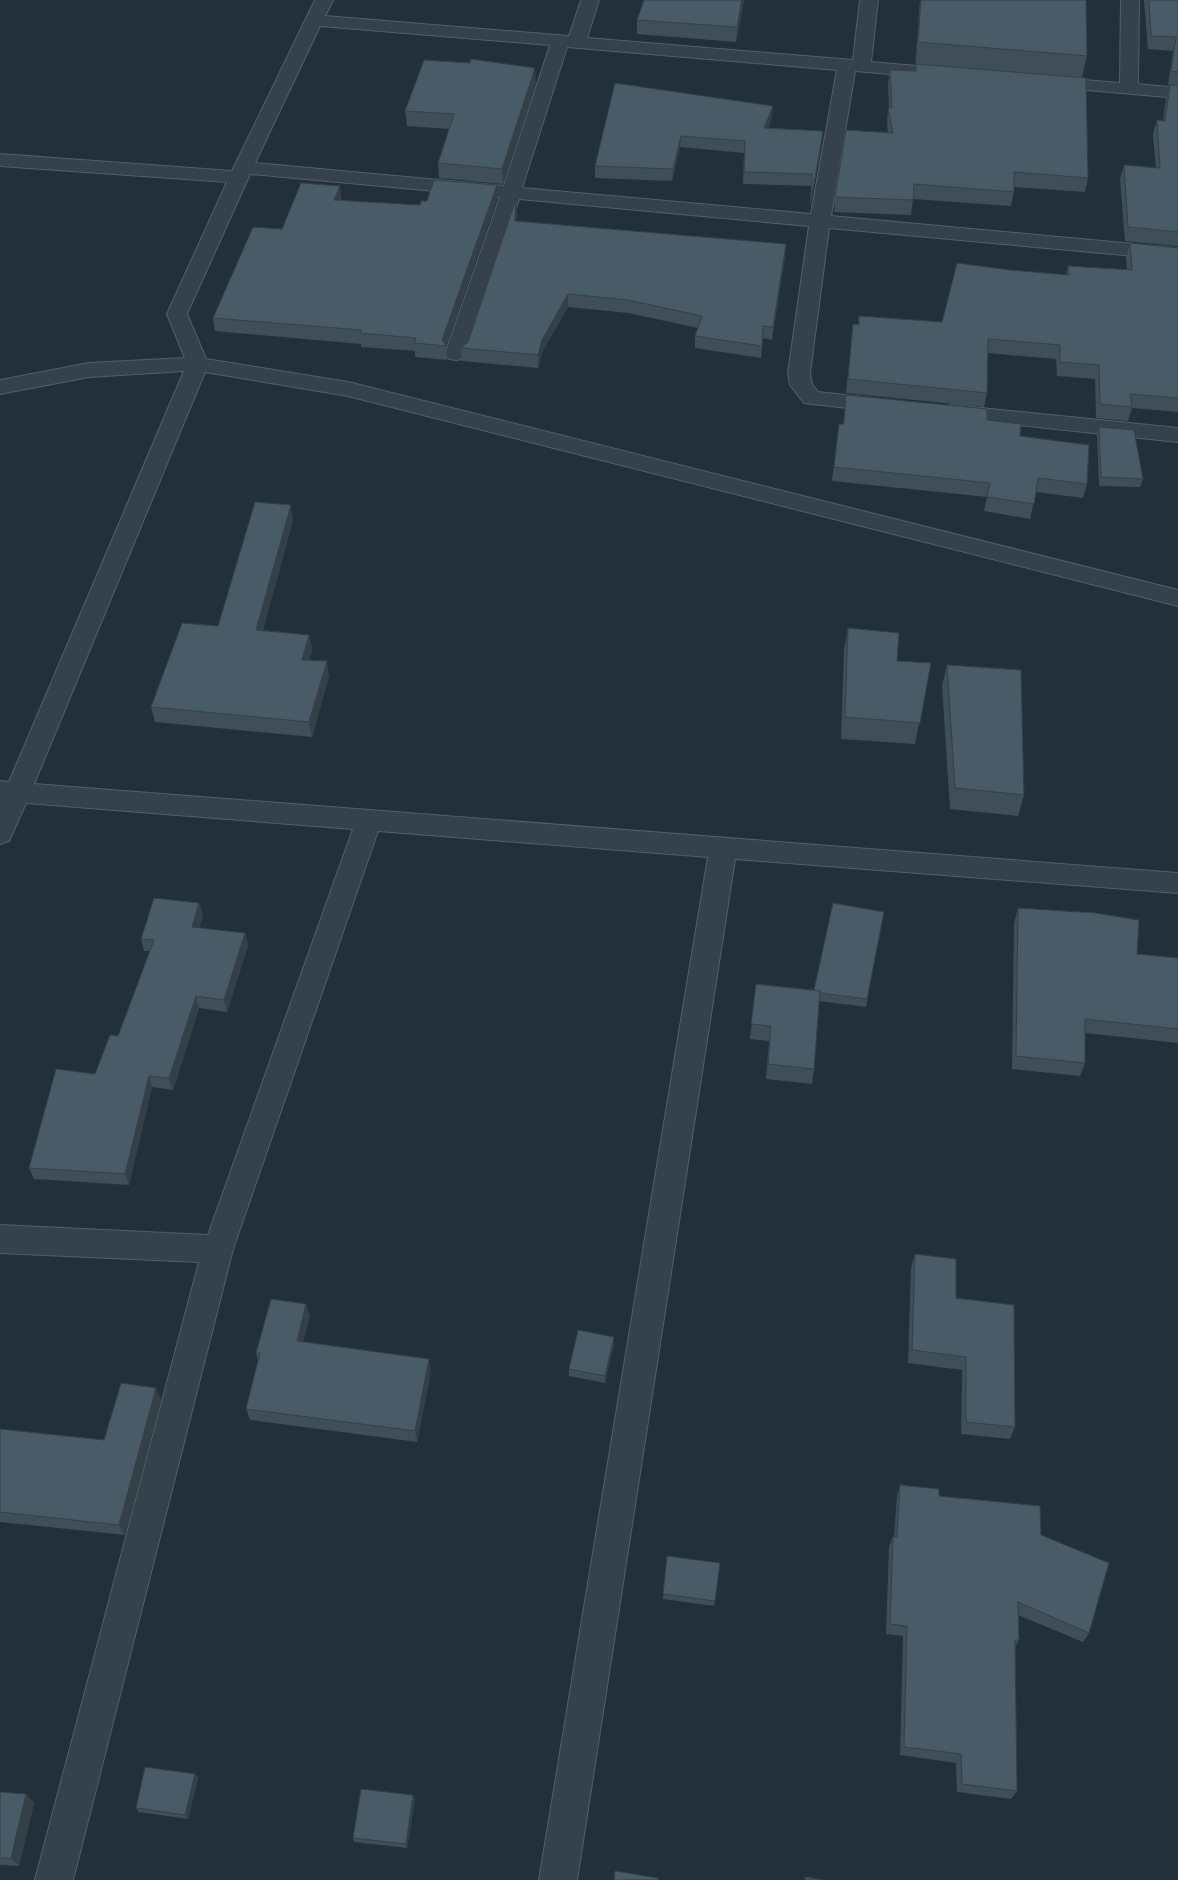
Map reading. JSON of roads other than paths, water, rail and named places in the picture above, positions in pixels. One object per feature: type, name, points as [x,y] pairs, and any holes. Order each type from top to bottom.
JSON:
[{"type":"street","points":[[0,834],[8,791],[198,364],[177,314],[241,172],[324,0]]},
{"type":"street","points":[[456,354],[512,192],[568,43],[590,0]]},
{"type":"street","points":[[869,0],[820,221],[799,373],[801,385],[812,398],[901,407]]},
{"type":"street","points":[[1129,88],[1130,0]]},
{"type":"street","points":[[314,20],[568,43],[970,75]]},
{"type":"street","points":[[1030,80],[1178,93]]},
{"type":"street","points":[[0,160],[241,172],[512,192],[1178,254]]},
{"type":"street","points":[[0,387],[89,370],[198,364],[348,389],[1178,598]]},
{"type":"street","points":[[931,410],[1178,435]]},
{"type":"street","points":[[8,791],[1178,883]]},
{"type":"street","points":[[54,1880],[218,1249],[369,820]]},
{"type":"street","points":[[558,1880],[723,848]]},
{"type":"street","points":[[0,1239],[218,1249]]}]
